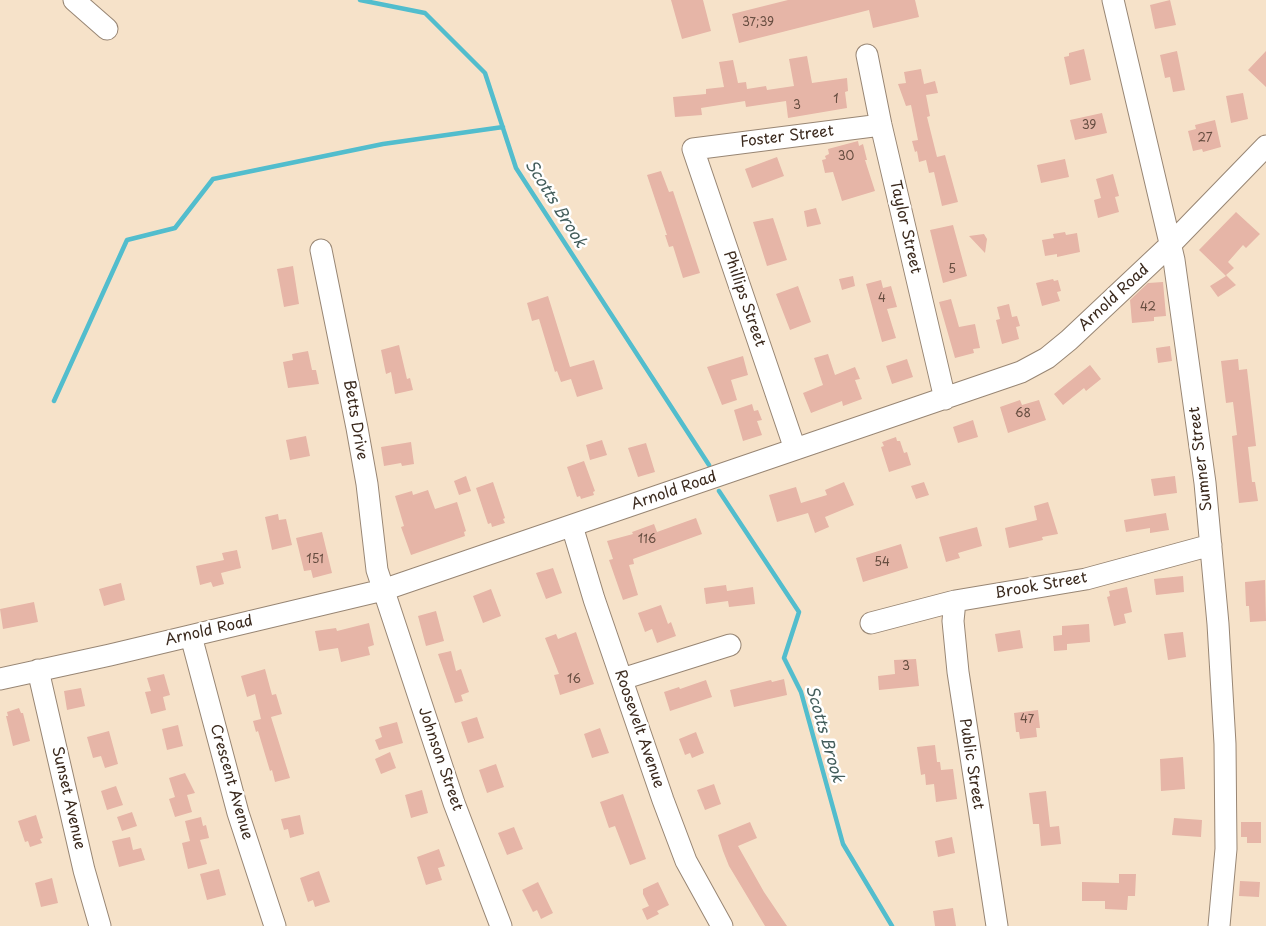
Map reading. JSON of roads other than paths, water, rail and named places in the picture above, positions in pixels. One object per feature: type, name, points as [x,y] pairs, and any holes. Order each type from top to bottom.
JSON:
[{"type":"street","points":[[74,0],[107,29]]},
{"type":"street","name":"Sumner Street","points":[[1113,0],[1170,244],[1191,372],[1211,545],[1225,744],[1226,849],[1220,926]]},
{"type":"street","name":"Taylor Street","points":[[867,55],[881,125],[945,399]]},
{"type":"street","name":"Foster Street","points":[[693,149],[881,125]]},
{"type":"street","name":"Arnold Road","points":[[0,679],[383,590],[1021,372],[1047,358],[1069,340],[1170,244],[1266,146]]},
{"type":"street","name":"Phillips Street","points":[[693,149],[795,449]]},
{"type":"street","name":"Betts Drive","points":[[321,250],[357,428],[367,484],[377,570],[383,590]]},
{"type":"street","name":"Roosevelt Avenue","points":[[572,526],[594,599],[686,861],[722,926]]},
{"type":"street","name":"Brook Street","points":[[871,623],[955,601],[1086,579],[1211,545]]},
{"type":"street","name":"Johnson Street","points":[[383,590],[454,803],[501,926]]},
{"type":"street","name":"Public Street","points":[[955,601],[953,621],[958,672],[997,926]]},
{"type":"street","name":"Crescent Avenue","points":[[191,636],[238,813],[274,926]]},
{"type":"street","points":[[622,679],[730,645]]},
{"type":"street","name":"Sunset Avenue","points":[[38,669],[84,870],[100,926]]},
{"type":"waterway","name":"Scotts Brook","points":[[360,0],[425,13],[485,73],[516,168],[709,465]]},
{"type":"waterway","points":[[54,401],[127,240],[175,228],[213,179],[383,144],[503,127]]},
{"type":"waterway","name":"Scotts Brook","points":[[719,491],[799,612],[784,658],[801,692],[843,844],[892,926]]}]
